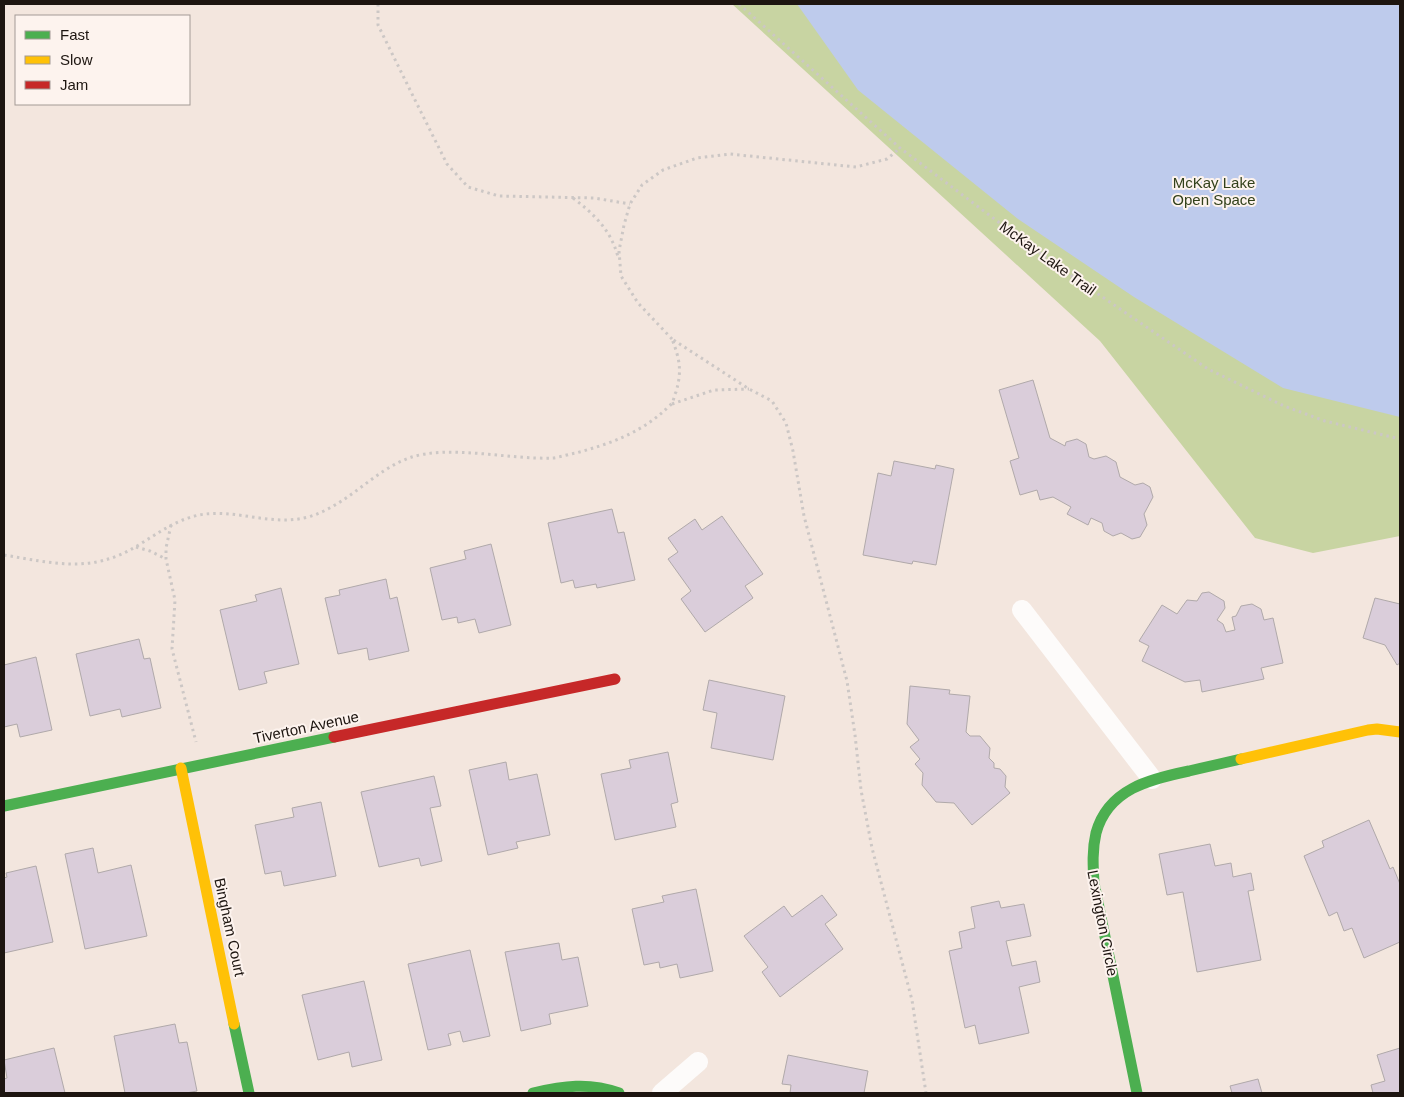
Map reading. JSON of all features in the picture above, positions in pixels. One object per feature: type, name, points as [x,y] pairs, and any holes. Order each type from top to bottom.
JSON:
[{"type":"street","points":[[1022,610],[1152,779]]},
{"type":"street","name":"Tiverton Avenue","points":[[4,806],[615,679]]},
{"type":"street","name":"Lexington Circle","points":[[1136,1093],[1094,883],[1092,853],[1098,826],[1103,815],[1120,796],[1138,784],[1152,779],[1368,730],[1400,732]]},
{"type":"street","name":"Bingham Court","points":[[181,768],[249,1093]]},
{"type":"street","points":[[662,1093],[698,1062]]},
{"type":"street","points":[[533,1093],[572,1085],[607,1088],[619,1093]]},
{"type":"path","points":[[378,4],[378,24],[413,96],[447,164],[468,187],[499,196],[594,198],[630,204]]},
{"type":"path","name":"McKay Lake Trail","points":[[739,4],[900,148],[1057,266],[1208,369],[1284,406],[1325,421],[1400,439]]},
{"type":"path","points":[[900,148],[887,159],[856,167],[730,154],[697,158],[663,170],[642,186],[630,204],[619,251],[622,276],[638,302],[672,339],[749,389],[772,401],[786,423],[793,451],[804,516],[847,681],[861,790],[872,848],[912,1000],[926,1093]]},
{"type":"path","points":[[572,198],[593,214],[607,230],[618,254],[621,268]]},
{"type":"path","points":[[672,339],[681,375],[672,404]]},
{"type":"path","points":[[4,555],[61,564],[90,564],[116,557],[136,547],[171,524],[201,514],[288,520],[308,517],[333,506],[382,473],[409,458],[432,453],[555,458],[609,444],[655,419],[672,404],[714,390],[749,389]]},
{"type":"path","points":[[171,524],[166,548],[166,559],[175,600],[172,649],[194,737]]},
{"type":"path","points":[[136,547],[166,559]]},
{"type":"green space","name":"McKay Lake Open Space","points":[[732,4],[1400,4],[1400,536],[1313,553],[1255,538],[1100,341]]},
{"type":"water","name":"McKay Lake Open Space","points":[[797,4],[1400,4],[1400,417],[1283,388],[1134,297],[1018,219],[858,90]]},
{"type":"building","points":[[1033,380],[1050,438],[1065,446],[1066,442],[1077,439],[1086,444],[1089,457],[1094,459],[1106,456],[1116,462],[1120,477],[1135,485],[1143,483],[1150,487],[1153,497],[1144,514],[1147,525],[1140,537],[1132,539],[1121,533],[1113,536],[1104,531],[1102,523],[1091,518],[1088,525],[1067,514],[1071,507],[1053,497],[1040,500],[1037,490],[1020,495],[1010,461],[1019,458],[999,390]]},
{"type":"building","points":[[894,461],[935,469],[936,465],[954,469],[936,565],[913,561],[912,564],[863,555],[878,473],[891,476]]},
{"type":"building","points":[[612,509],[618,533],[624,532],[635,580],[597,588],[596,584],[575,588],[573,580],[561,583],[548,523]]},
{"type":"building","points":[[722,516],[763,574],[745,586],[753,598],[705,632],[681,599],[691,591],[668,559],[678,552],[668,538],[695,519],[702,530]]},
{"type":"building","points":[[491,544],[511,625],[479,633],[475,619],[458,623],[457,617],[442,620],[430,568],[466,559],[464,551]]},
{"type":"building","points":[[386,579],[390,599],[397,597],[409,651],[369,660],[367,648],[338,654],[325,598],[340,595],[339,590]]},
{"type":"building","points":[[281,588],[299,664],[264,672],[267,683],[239,690],[220,610],[257,601],[255,595]]},
{"type":"building","points":[[1209,592],[1224,601],[1225,608],[1217,620],[1223,624],[1226,632],[1235,630],[1232,617],[1236,616],[1241,606],[1252,604],[1261,609],[1264,620],[1273,618],[1283,663],[1261,668],[1264,679],[1202,692],[1200,680],[1185,682],[1142,661],[1149,646],[1139,641],[1162,605],[1177,614],[1187,600],[1197,601],[1202,593]]},
{"type":"building","points":[[1375,598],[1400,604],[1400,663],[1397,665],[1385,645],[1363,638]]},
{"type":"building","points":[[139,639],[144,659],[150,658],[161,708],[122,717],[120,709],[90,716],[76,654]]},
{"type":"building","points":[[36,657],[52,730],[20,737],[17,724],[4,727],[4,665]]},
{"type":"building","points":[[709,680],[785,696],[773,760],[711,748],[717,713],[703,710]]},
{"type":"building","points":[[910,686],[950,690],[949,694],[970,696],[966,732],[970,736],[980,736],[990,748],[989,758],[994,763],[994,768],[1000,769],[1006,776],[1005,787],[1010,793],[972,825],[954,803],[936,802],[922,785],[923,773],[915,764],[920,759],[910,747],[919,740],[907,724]]},
{"type":"building","points":[[668,752],[678,802],[671,804],[676,827],[615,840],[601,774],[631,768],[629,760]]},
{"type":"building","points":[[506,762],[509,780],[537,774],[550,835],[516,842],[518,848],[488,855],[469,770]]},
{"type":"building","points":[[434,776],[441,806],[430,808],[442,861],[421,866],[419,858],[379,867],[361,792]]},
{"type":"building","points":[[321,802],[336,876],[284,886],[281,871],[265,874],[255,825],[294,817],[292,808]]},
{"type":"building","points":[[1369,820],[1390,869],[1393,867],[1400,884],[1400,942],[1364,958],[1352,928],[1344,931],[1337,912],[1329,916],[1304,856],[1324,847],[1322,841]]},
{"type":"building","points":[[1210,844],[1215,866],[1231,863],[1233,877],[1251,873],[1254,890],[1248,891],[1261,960],[1197,972],[1183,892],[1167,895],[1159,854]]},
{"type":"building","points":[[93,848],[98,873],[131,865],[147,936],[85,949],[65,854]]},
{"type":"building","points":[[36,866],[53,942],[4,953],[4,878],[7,877],[6,873]]},
{"type":"building","points":[[696,889],[713,971],[680,978],[677,964],[660,968],[659,962],[644,965],[632,909],[664,902],[662,896]]},
{"type":"building","points":[[822,895],[837,915],[825,924],[843,949],[780,997],[762,972],[768,967],[744,936],[784,906],[792,917]]},
{"type":"building","points":[[999,901],[1001,908],[1024,904],[1031,936],[1006,941],[1012,966],[1036,961],[1040,982],[1019,987],[1029,1033],[979,1044],[975,1025],[965,1028],[949,951],[962,948],[959,932],[975,928],[971,907]]},
{"type":"building","points":[[559,943],[562,960],[578,957],[588,1006],[549,1014],[551,1024],[521,1031],[505,952]]},
{"type":"building","points":[[470,950],[490,1036],[463,1042],[460,1031],[448,1034],[451,1045],[428,1050],[408,964]]},
{"type":"building","points":[[364,981],[382,1060],[352,1067],[349,1052],[318,1060],[302,995]]},
{"type":"building","points":[[175,1024],[179,1043],[187,1042],[197,1091],[186,1093],[125,1093],[114,1036]]},
{"type":"building","points":[[54,1048],[65,1093],[4,1093],[4,1079],[7,1078],[4,1060]]},
{"type":"building","points":[[1400,1048],[1400,1093],[1373,1093],[1371,1085],[1385,1081],[1377,1055]]},
{"type":"building","points":[[788,1055],[868,1071],[864,1093],[790,1093],[791,1085],[782,1084]]},
{"type":"building","points":[[1258,1079],[1262,1093],[1232,1093],[1230,1086]]},
{"type":"traffic: fast","points":[[4,806],[334,737]]},
{"type":"traffic: fast","points":[[1137,1093],[1094,883],[1093,852],[1096,833],[1102,818],[1110,806],[1120,796],[1132,789],[1160,778],[1241,759]]},
{"type":"traffic: fast","points":[[234,1024],[249,1093]]},
{"type":"traffic: fast","points":[[533,1093],[576,1086],[597,1087],[619,1093]]},
{"type":"traffic: slow","points":[[1241,759],[1368,730],[1377,729],[1400,732]]},
{"type":"traffic: slow","points":[[181,768],[234,1024]]},
{"type":"traffic: jam","points":[[334,737],[615,679]]}]
